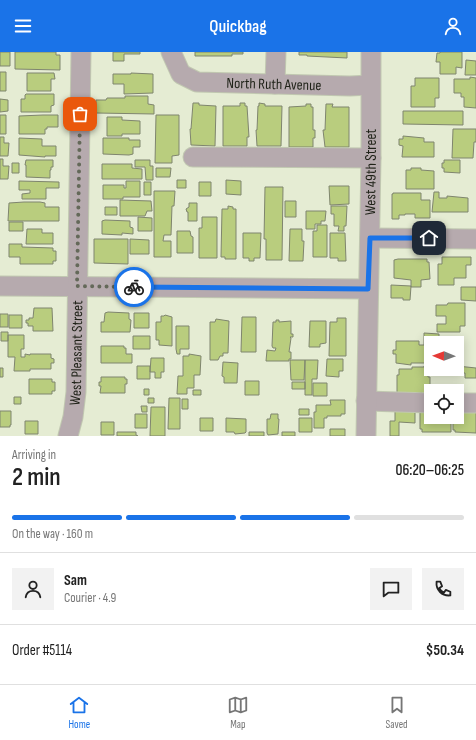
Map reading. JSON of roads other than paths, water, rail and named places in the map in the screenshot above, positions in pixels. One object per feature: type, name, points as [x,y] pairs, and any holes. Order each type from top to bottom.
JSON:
[{"type":"street","name":"West Pleasant Street","points":[[68,436],[73,417],[76,392],[81,52]]},
{"type":"street","name":"North Ruth Avenue","points":[[171,52],[180,74],[197,82],[350,86],[370,85]]},
{"type":"street","points":[[275,84],[276,52]]},
{"type":"street","name":"West 49th Street","points":[[366,436],[370,238],[371,52]]},
{"type":"street","points":[[192,157],[371,158]]},
{"type":"street","points":[[370,238],[476,239]]},
{"type":"street","points":[[0,286],[368,289]]},
{"type":"street","points":[[366,401],[424,403]]},
{"type":"street","points":[[464,403],[476,403]]}]
